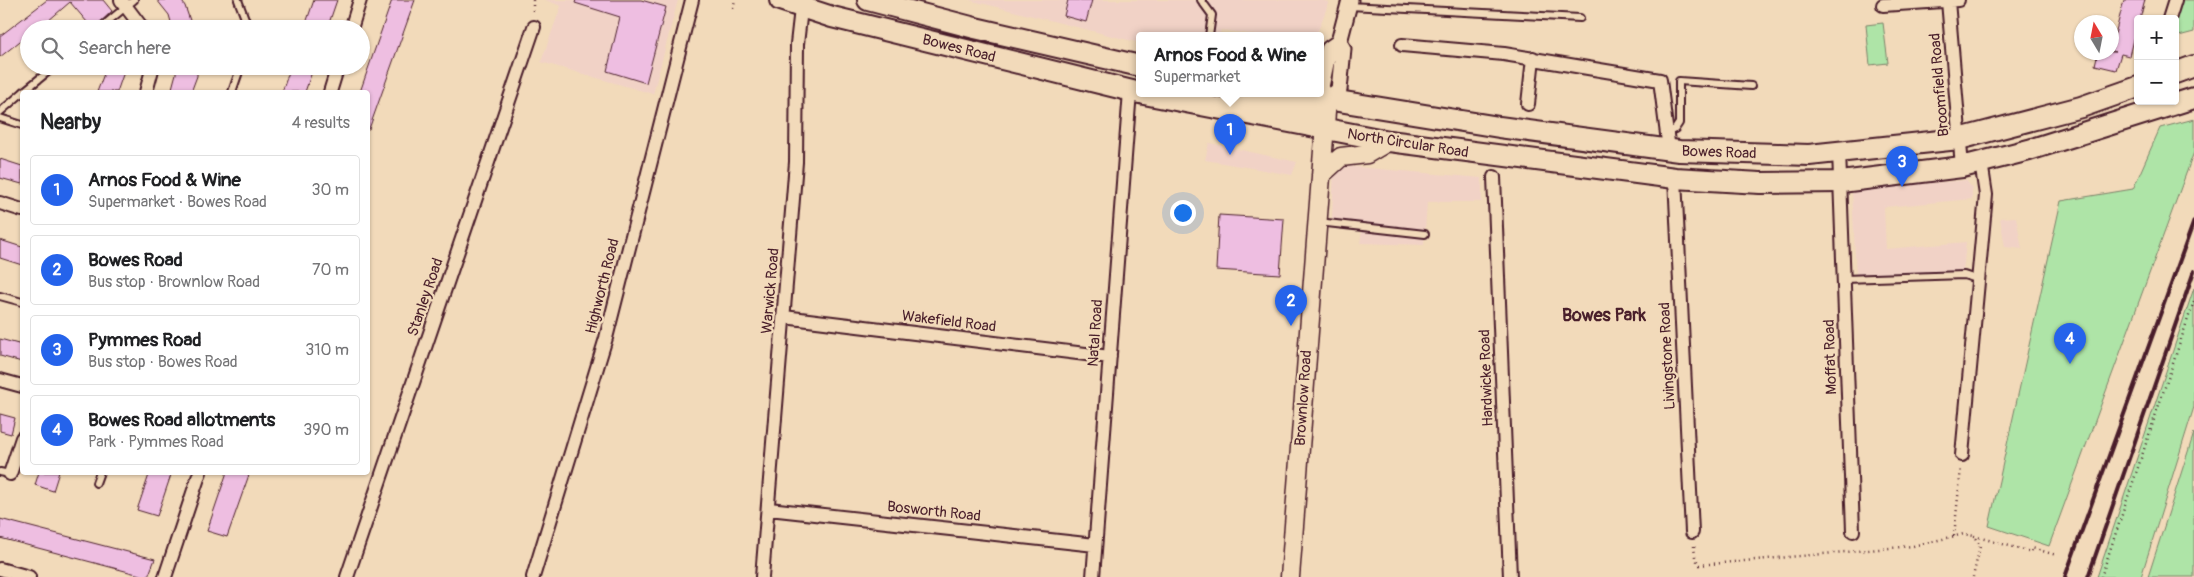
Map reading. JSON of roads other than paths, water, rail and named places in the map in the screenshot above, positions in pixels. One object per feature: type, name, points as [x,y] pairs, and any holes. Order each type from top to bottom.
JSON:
[{"type":"highway","name":"Bowes Road","points":[[780,0],[801,3],[832,17],[1136,93]]},
{"type":"highway","name":"Bowes Road","points":[[868,0],[975,28],[1136,65]]},
{"type":"highway","points":[[2179,72],[2194,66]]},
{"type":"highway","name":"Bowes Road","points":[[1314,97],[1499,127],[1668,140],[1809,155],[1959,139],[2081,107],[2134,88]]},
{"type":"highway","name":"Bowes Road","points":[[1159,97],[1323,129]]},
{"type":"highway","name":"Bowes Road","points":[[1493,156],[1675,178],[1760,183],[1841,182],[1972,164],[2029,150],[2180,101]]},
{"type":"highway","name":"North Circular Road","points":[[1323,129],[1493,156]]},
{"type":"main road","points":[[1252,97],[1310,108],[1317,112],[1323,129]]},
{"type":"main road","name":"Brownlow Road","points":[[1290,577],[1323,129],[1327,99]]},
{"type":"main road","points":[[1321,176],[1340,157],[1367,154],[1389,141]]},
{"type":"street","points":[[354,20],[360,0]]},
{"type":"street","name":"Highworth Road","points":[[533,577],[606,338],[692,0]]},
{"type":"street","points":[[2170,15],[2175,0]]},
{"type":"street","name":"Broomfield Road","points":[[1883,5],[1953,1],[1959,139],[1986,195],[1962,455]]},
{"type":"street","points":[[127,2],[138,20]]},
{"type":"street","name":"Warwick Road","points":[[762,577],[796,162],[797,44],[801,3]]},
{"type":"street","points":[[1324,73],[1329,49],[1339,42],[1349,3]]},
{"type":"street","name":"Stanley Road","points":[[346,577],[534,27]]},
{"type":"street","points":[[1402,44],[1533,58],[1660,80],[1668,140]]},
{"type":"street","points":[[1528,104],[1533,58]]},
{"type":"street","points":[[147,90],[152,75]]},
{"type":"street","points":[[331,90],[335,75]]},
{"type":"street","points":[[1324,93],[1327,99]]},
{"type":"street","name":"Natal Road","points":[[1093,577],[1110,357],[1138,97]]},
{"type":"street","name":"Moffat Road","points":[[1839,152],[1853,531]]},
{"type":"street","name":"Hardwicke Road","points":[[1494,177],[1510,577]]},
{"type":"street","name":"Livingstone Road","points":[[1675,178],[1692,532]]},
{"type":"street","points":[[0,203],[20,209]]},
{"type":"street","name":"Wakefield Road","points":[[784,317],[1110,357]]},
{"type":"street","points":[[0,380],[20,385]]},
{"type":"street","points":[[5,473],[20,442]]},
{"type":"street","points":[[165,577],[199,475]]},
{"type":"street","name":"Bosworth Road","points":[[769,509],[1096,545]]},
{"type":"street","points":[[0,570],[29,577]]},
{"type":"lane","points":[[238,0],[246,20]]},
{"type":"lane","points":[[1202,0],[1212,15],[1210,32]]},
{"type":"lane","points":[[109,20],[127,2]]},
{"type":"lane","points":[[1349,3],[1580,18]]},
{"type":"lane","points":[[27,90],[44,75]]},
{"type":"lane","points":[[233,90],[238,75]]},
{"type":"lane","points":[[1668,140],[1679,124],[1680,80],[1751,86]]},
{"type":"lane","points":[[0,112],[20,95]]},
{"type":"lane","points":[[0,118],[20,124]]},
{"type":"lane","points":[[1316,222],[1424,234]]},
{"type":"lane","points":[[1843,279],[1964,275],[1979,280]]},
{"type":"lane","points":[[0,296],[20,301]]},
{"type":"lane","points":[[96,483],[99,475]]},
{"type":"railway","points":[[2065,577],[2194,221]]},
{"type":"railway","points":[[2088,577],[2194,271]]},
{"type":"place","name":"Arnos Food & Wine","points":[[1230,155]]},
{"type":"place","name":"Pymmes Road","points":[[1902,187]]},
{"type":"place","name":"Bowes Road","points":[[1291,326]]},
{"type":"place","name":"Bowes Road allotments","points":[[2070,364]]},
{"type":"district","name":"Bowes Park","points":[[1604,315]]}]
